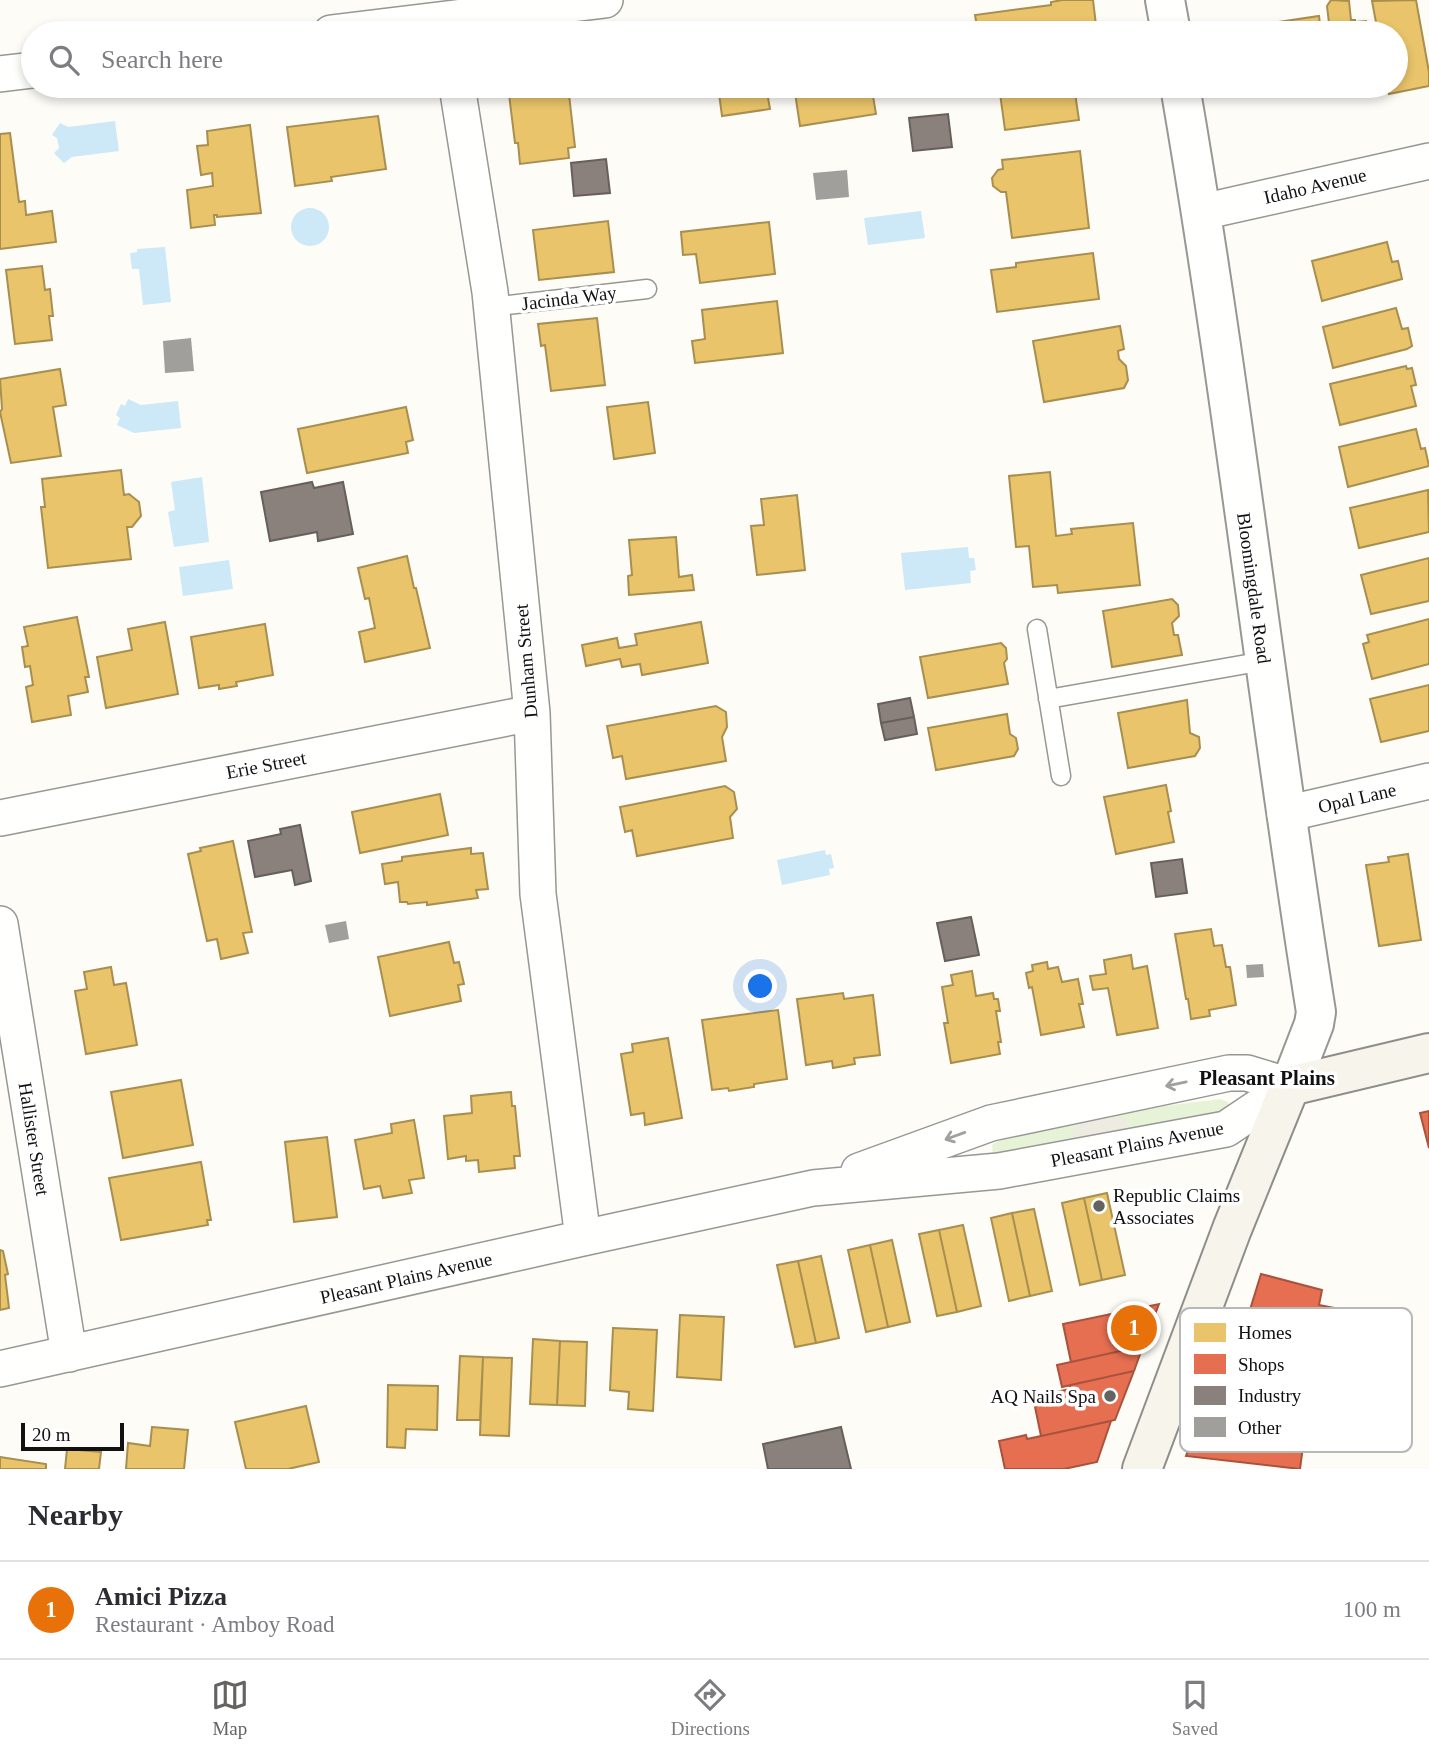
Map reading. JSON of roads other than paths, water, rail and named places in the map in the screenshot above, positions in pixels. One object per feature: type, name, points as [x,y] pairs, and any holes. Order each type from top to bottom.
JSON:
[{"type":"main road","points":[[1202,1308],[1290,1086],[1429,1053]]},
{"type":"main road","points":[[1142,1469],[1180,1368]]},
{"type":"street","points":[[478,21],[606,0]]},
{"type":"street","points":[[1165,0],[1169,21]]},
{"type":"street","points":[[0,74],[21,71]]},
{"type":"street","name":"Dunham Street","points":[[459,98],[491,307],[532,713],[538,894],[583,1238]]},
{"type":"street","name":"Bloomingdale Road","points":[[1182,98],[1202,212],[1285,814],[1316,1012],[1290,1086]]},
{"type":"street","name":"Idaho Avenue","points":[[1202,212],[1429,161]]},
{"type":"street","name":"Erie Street","points":[[0,818],[532,713]]},
{"type":"street","name":"Opal Lane","points":[[1285,814],[1429,781]]},
{"type":"street","name":"Hallister Street","points":[[0,924],[69,1354]]},
{"type":"street","name":"Pleasant Plains Avenue","points":[[813,1188],[990,1123],[1229,1073],[1247,1073],[1290,1086]]},
{"type":"street","name":"Pleasant Plains Avenue","points":[[0,1369],[813,1188],[999,1171],[1226,1129],[1290,1086]]},
{"type":"lane","name":"Jacinda Way","points":[[491,307],[647,289]]},
{"type":"lane","points":[[1037,629],[1061,776]]},
{"type":"lane","points":[[1048,699],[1264,661]]},
{"type":"water","points":[[115,121],[119,151],[72,157],[64,163],[54,153],[59,148],[57,138],[52,135],[60,123],[68,127]]},
{"type":"water","points":[[310,208],[324,213],[329,227],[324,241],[310,246],[296,241],[291,227],[296,213]]},
{"type":"water","points":[[921,211],[925,238],[868,245],[864,218]]},
{"type":"water","points":[[165,247],[171,302],[143,305],[139,269],[132,269],[130,253],[137,252],[137,249]]},
{"type":"water","points":[[128,399],[141,405],[178,401],[181,428],[134,433],[117,425],[120,418],[116,415],[121,404],[125,406]]},
{"type":"water","points":[[202,477],[209,542],[174,547],[168,512],[175,510],[171,482]]},
{"type":"water","points":[[968,547],[969,558],[974,558],[976,570],[970,571],[971,583],[905,590],[901,553]]},
{"type":"water","points":[[229,560],[233,589],[183,596],[179,567]]},
{"type":"water","points":[[825,850],[826,855],[831,854],[834,868],[829,869],[830,875],[782,885],[777,860]]},
{"type":"place","name":"Republic Claims Associates","points":[[1099,1206]]},
{"type":"place","name":"Amici Pizza","points":[[1134,1328]]},
{"type":"place","name":"AQ Nails Spa","points":[[1110,1396]]},
{"type":"district","name":"Pleasant Plains","points":[[1267,1078]]}]
